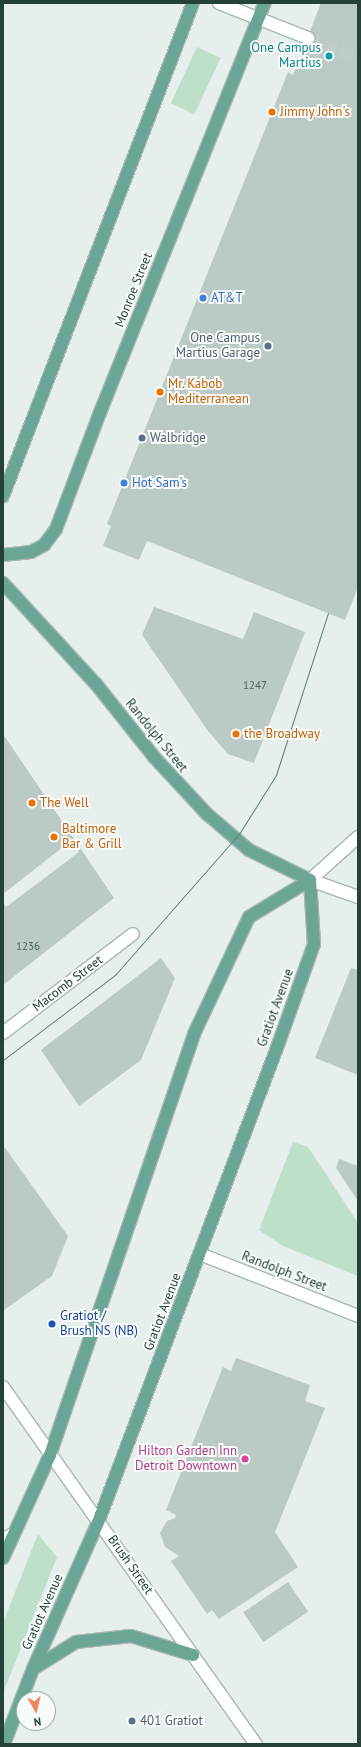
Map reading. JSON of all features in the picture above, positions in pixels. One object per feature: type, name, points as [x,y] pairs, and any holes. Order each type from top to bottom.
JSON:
[{"type":"main road","points":[[3,496],[193,3]]},
{"type":"main road","name":"Monroe Street","points":[[3,555],[31,552],[44,545],[56,529],[101,410],[265,3]]},
{"type":"main road","name":"Randolph Street","points":[[3,583],[96,684],[154,757],[207,814],[249,850],[310,880]]},
{"type":"main road","points":[[3,1558],[8,1536],[50,1455],[194,1034],[249,917],[310,880]]},
{"type":"main road","name":"Gratiot Avenue","points":[[4,1744],[33,1669],[99,1520],[200,1254],[314,944],[310,880]]},
{"type":"main road","points":[[33,1669],[76,1642],[131,1636],[193,1655]]},
{"type":"street","points":[[219,3],[308,38]]},
{"type":"street","points":[[358,837],[310,880],[358,896]]},
{"type":"street","name":"Macomb Street","points":[[3,1033],[133,934]]},
{"type":"street","name":"Randolph Street","points":[[200,1254],[358,1316]]},
{"type":"street","name":"Brush Street","points":[[3,1387],[50,1455],[99,1520],[256,1744]]},
{"type":"green space","points":[[197,47],[221,58],[194,114],[171,103]]},
{"type":"green space","points":[[293,1142],[308,1147],[358,1223],[358,1276],[283,1246],[259,1230]]},
{"type":"green space","points":[[38,1534],[57,1557],[3,1693],[3,1623]]},
{"type":"building","name":"One Campus Martius Garage","points":[[321,3],[358,3],[358,587],[345,620],[147,541],[139,560],[103,546],[111,526],[107,524],[288,72],[293,75]]},
{"type":"building","points":[[154,607],[243,639],[254,612],[305,632],[254,763],[228,754],[208,731],[142,635]]},
{"type":"building","points":[[3,734],[114,898],[3,985],[3,903],[6,907],[79,852],[72,840],[3,894]]},
{"type":"building","points":[[161,958],[175,978],[141,1060],[79,1106],[41,1050]]},
{"type":"building","points":[[351,968],[358,970],[358,1075],[315,1058]]},
{"type":"building","points":[[3,1145],[68,1236],[52,1276],[4,1310]]},
{"type":"building","points":[[339,1159],[358,1166],[358,1201],[336,1168]]},
{"type":"building","name":"Hilton Garden Inn Detroit Downtown","points":[[236,1358],[310,1385],[305,1401],[325,1408],[275,1532],[298,1567],[219,1619],[212,1610],[207,1614],[171,1561],[179,1556],[165,1547],[160,1533],[167,1521],[175,1518],[176,1515],[166,1510],[223,1367],[231,1371]]},
{"type":"building","points":[[288,1582],[308,1612],[263,1642],[243,1612]]},
{"type":"tunnel","points":[[308,38],[358,58]]},
{"type":"tram line","points":[[3,1060],[115,975],[239,834],[276,775],[328,613]]},
{"type":"place","name":"One Campus Martius","points":[[329,56]]},
{"type":"place","name":"Jimmy John's","points":[[272,112]]},
{"type":"place","name":"AT&T","points":[[203,298]]},
{"type":"place","name":"One Campus Martius Garage","points":[[268,346]]},
{"type":"place","name":"Mr. Kabob Mediterranean","points":[[160,392]]},
{"type":"place","name":"Walbridge","points":[[142,438]]},
{"type":"place","name":"Hot Sam's","points":[[124,483]]},
{"type":"place","name":"the Broadway","points":[[236,734]]},
{"type":"place","name":"The Well","points":[[32,803]]},
{"type":"place","name":"Baltimore Bar & Grill","points":[[54,837]]},
{"type":"place","name":"Gratiot / Brush NS (NB)","points":[[52,1324]]},
{"type":"place","name":"Hilton Garden Inn Detroit Downtown","points":[[245,1459]]},
{"type":"place","name":"401 Gratiot","points":[[132,1721]]}]
